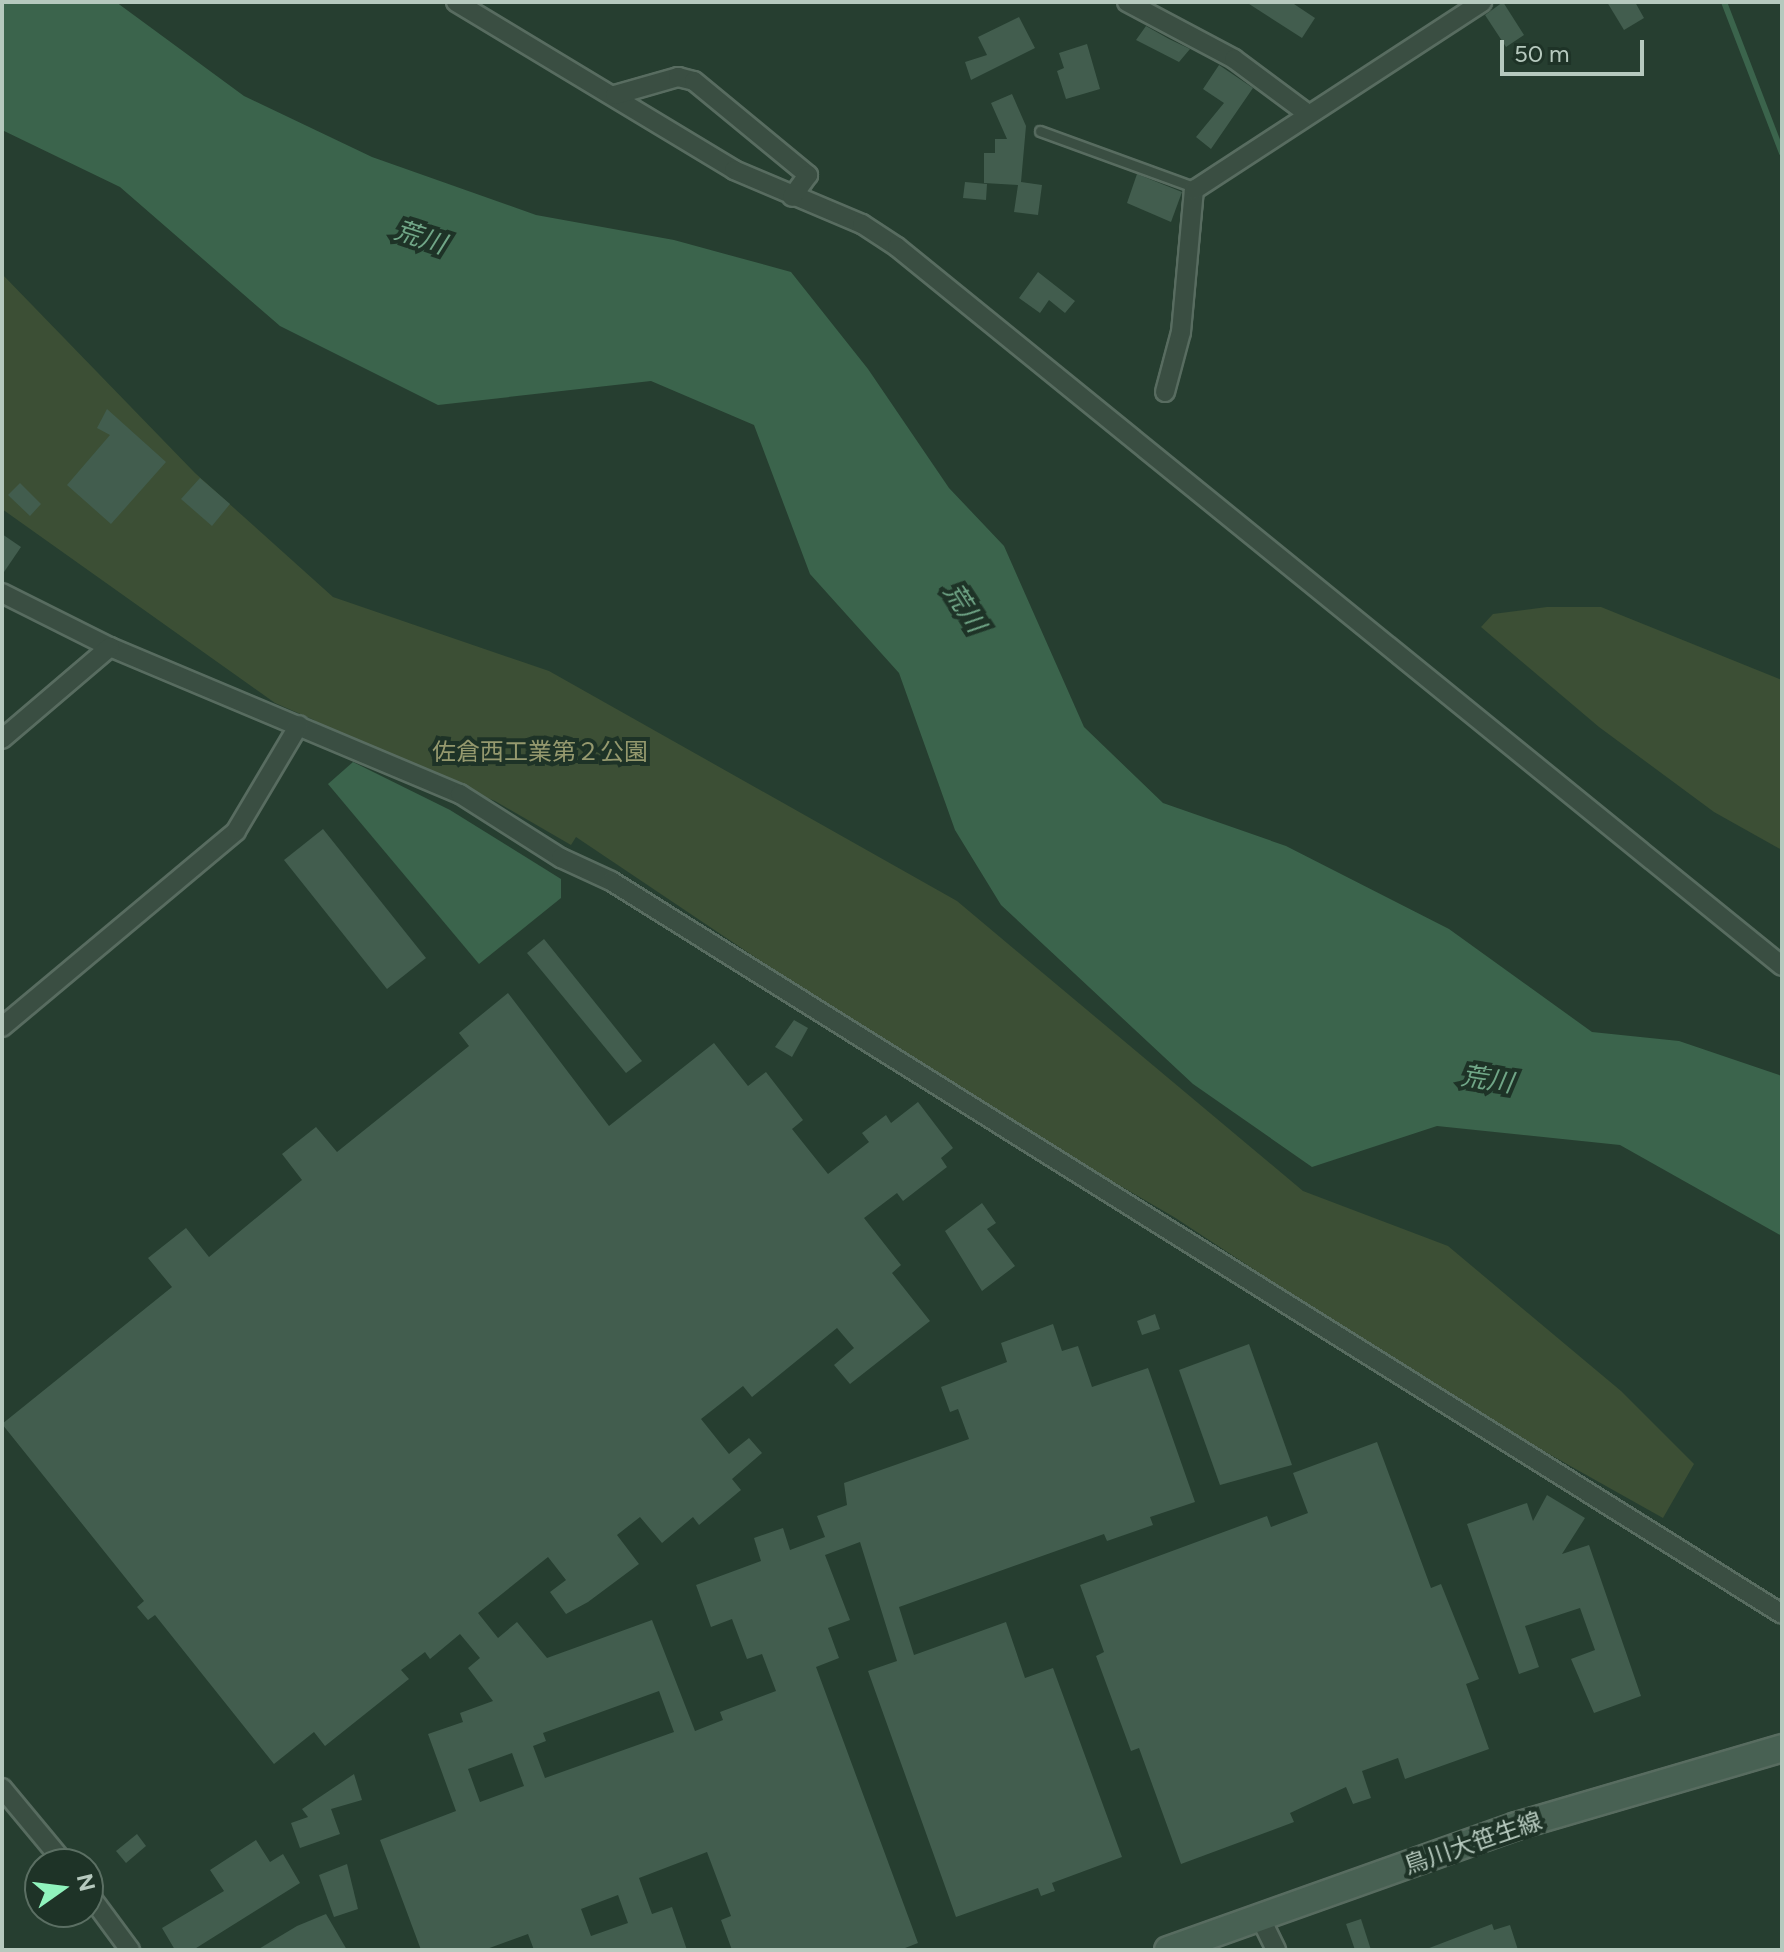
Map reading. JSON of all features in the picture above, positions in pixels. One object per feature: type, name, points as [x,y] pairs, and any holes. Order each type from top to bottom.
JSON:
[{"type":"street","points":[[456,2],[615,95],[734,170],[862,224],[897,247],[1782,966]]},
{"type":"street","points":[[1127,2],[1234,59],[1308,114]]},
{"type":"street","points":[[1165,392],[1181,332],[1190,202],[1197,188],[1482,2]]},
{"type":"street","points":[[615,95],[678,77],[694,81],[808,175],[792,197]]},
{"type":"street","points":[[2,593],[110,647],[460,794],[561,858],[611,881],[1782,1614]]},
{"type":"street","points":[[2,739],[110,647]]},
{"type":"street","points":[[2,1027],[236,831],[299,725]]},
{"type":"street","name":"鳥川大笹生線","points":[[1168,1950],[1516,1826],[1782,1748]]},
{"type":"street","points":[[2,1788],[52,1848]]},
{"type":"street","points":[[104,1915],[130,1950]]},
{"type":"street","points":[[1260,1917],[1276,1950]]},
{"type":"lane","points":[[1040,131],[1197,188]]},
{"type":"green space","name":"佐倉西工業第２公園","points":[[2,274],[195,473],[333,597],[549,671],[957,901],[1303,1191],[1448,1246],[1621,1391],[1694,1464],[1663,1518],[1451,1399],[1174,1217],[941,1082],[576,837],[571,845],[495,801],[327,736],[314,720],[275,703],[2,509]]},
{"type":"green space","points":[[1547,607],[1601,607],[1782,680],[1782,850],[1714,812],[1599,727],[1481,627],[1493,614]]},
{"type":"water","name":"荒川","points":[[2,2],[116,2],[244,96],[372,157],[536,215],[674,240],[791,272],[868,369],[949,488],[1004,546],[1084,727],[1163,803],[1286,846],[1449,929],[1592,1032],[1679,1041],[1782,1076],[1782,1236],[1620,1145],[1437,1126],[1312,1167],[1193,1084],[1001,905],[955,830],[899,673],[810,574],[754,425],[651,381],[438,405],[280,326],[120,187],[2,130]]},
{"type":"water","points":[[353,762],[450,810],[561,879],[561,898],[479,964],[328,784]]},
{"type":"building","points":[[1246,2],[1291,2],[1315,18],[1302,38]]},
{"type":"building","points":[[1503,2],[1524,35],[1506,47],[1485,15]]},
{"type":"building","points":[[1607,2],[1635,2],[1644,18],[1624,30]]},
{"type":"building","points":[[1019,17],[1035,48],[971,80],[965,62],[987,55],[978,37]]},
{"type":"building","points":[[1146,26],[1190,49],[1179,62],[1136,40]]},
{"type":"building","points":[[1087,44],[1100,89],[1066,99],[1057,71],[1064,68],[1059,53]]},
{"type":"building","points":[[1219,65],[1253,88],[1211,149],[1196,137],[1224,103],[1203,89]]},
{"type":"building","points":[[1012,94],[1026,126],[1021,182],[1042,185],[1038,215],[1014,212],[1018,185],[984,183],[984,153],[995,153],[995,139],[1007,139],[991,103]]},
{"type":"building","points":[[1137,174],[1182,192],[1171,222],[1127,203]]},
{"type":"building","points":[[965,182],[987,184],[986,200],[963,198]]},
{"type":"building","points":[[1038,272],[1075,301],[1065,313],[1049,300],[1040,313],[1019,298]]},
{"type":"building","points":[[107,409],[166,462],[111,524],[67,485],[110,435],[97,428]]},
{"type":"building","points":[[200,478],[230,504],[212,526],[181,499]]},
{"type":"building","points":[[20,483],[41,504],[30,516],[8,495]]},
{"type":"building","points":[[2,534],[21,547],[2,575]]},
{"type":"building","points":[[323,829],[426,958],[387,989],[284,860]]},
{"type":"building","points":[[544,939],[642,1061],[626,1073],[527,953]]},
{"type":"building","points":[[508,993],[609,1126],[714,1043],[748,1086],[766,1072],[803,1120],[792,1129],[828,1174],[869,1142],[862,1133],[886,1115],[891,1123],[918,1102],[953,1148],[941,1158],[947,1167],[903,1201],[897,1193],[864,1218],[901,1265],[892,1273],[930,1321],[850,1384],[834,1365],[854,1348],[837,1328],[752,1397],[743,1386],[701,1419],[729,1454],[749,1438],[762,1453],[732,1479],[741,1490],[699,1525],[693,1517],[662,1543],[640,1517],[617,1535],[639,1564],[588,1602],[566,1614],[550,1592],[566,1580],[548,1557],[478,1613],[498,1638],[517,1622],[547,1658],[652,1620],[695,1731],[723,1720],[720,1712],[776,1691],[762,1654],[747,1659],[732,1619],[711,1627],[696,1585],[761,1561],[754,1538],[783,1528],[790,1550],[825,1537],[817,1516],[847,1505],[844,1483],[969,1439],[958,1409],[950,1412],[941,1387],[1007,1362],[1001,1343],[1053,1324],[1062,1351],[1078,1346],[1092,1387],[1148,1368],[1195,1502],[1150,1517],[1153,1525],[1107,1541],[1104,1534],[899,1607],[914,1655],[1006,1622],[1025,1678],[1053,1668],[1122,1857],[1052,1883],[1055,1891],[1041,1896],[1038,1888],[956,1917],[868,1671],[897,1661],[860,1542],[825,1555],[850,1620],[828,1628],[839,1658],[816,1667],[918,1943],[900,1950],[732,1950],[721,1920],[731,1916],[707,1852],[639,1878],[652,1914],[672,1907],[687,1950],[534,1950],[528,1934],[484,1950],[421,1950],[380,1840],[456,1811],[428,1734],[463,1722],[460,1713],[493,1701],[468,1668],[480,1658],[460,1634],[430,1659],[425,1652],[401,1670],[409,1679],[325,1746],[314,1732],[274,1764],[155,1615],[148,1620],[137,1607],[144,1601],[2,1424],[172,1287],[148,1258],[186,1228],[209,1257],[302,1180],[282,1154],[316,1127],[337,1152],[469,1046],[459,1033]],"holes":[[[659,1691],[674,1732],[545,1778],[533,1746],[546,1741],[543,1733]],[[512,1753],[524,1786],[480,1802],[468,1769]],[[618,1895],[628,1923],[591,1936],[581,1909]]]},
{"type":"building","points":[[794,1020],[808,1028],[792,1057],[775,1047]]},
{"type":"building","points":[[982,1203],[996,1223],[987,1229],[1015,1266],[982,1291],[945,1231]]},
{"type":"building","points":[[1155,1314],[1160,1329],[1142,1335],[1137,1321]]},
{"type":"building","points":[[1249,1344],[1292,1465],[1220,1485],[1179,1370]]},
{"type":"building","points":[[1377,1442],[1431,1588],[1441,1584],[1479,1679],[1466,1684],[1489,1749],[1405,1779],[1398,1758],[1362,1771],[1371,1798],[1353,1804],[1346,1787],[1290,1813],[1294,1822],[1181,1864],[1139,1748],[1131,1751],[1096,1656],[1104,1652],[1080,1585],[1267,1516],[1271,1527],[1308,1513],[1293,1473]]},
{"type":"building","points":[[1547,1495],[1585,1518],[1562,1554],[1589,1545],[1641,1696],[1594,1713],[1571,1659],[1595,1650],[1580,1608],[1525,1626],[1539,1667],[1519,1674],[1467,1524],[1527,1503],[1533,1521]]},
{"type":"building","points":[[354,1774],[362,1800],[331,1809],[340,1834],[300,1848],[291,1823],[308,1817],[302,1809]]},
{"type":"building","points":[[137,1834],[146,1846],[126,1863],[116,1851]]},
{"type":"building","points":[[256,1840],[270,1862],[283,1854],[300,1883],[193,1950],[175,1950],[162,1928],[224,1891],[210,1870]]},
{"type":"building","points":[[347,1864],[358,1909],[334,1917],[319,1875]]},
{"type":"building","points":[[326,1914],[347,1950],[257,1950],[297,1926]]},
{"type":"building","points":[[1361,1919],[1371,1950],[1355,1950],[1346,1924]]},
{"type":"building","points":[[1492,1924],[1494,1930],[1510,1925],[1518,1950],[1424,1950]]},
{"type":"waterway","points":[[1724,2],[1782,153]]}]
